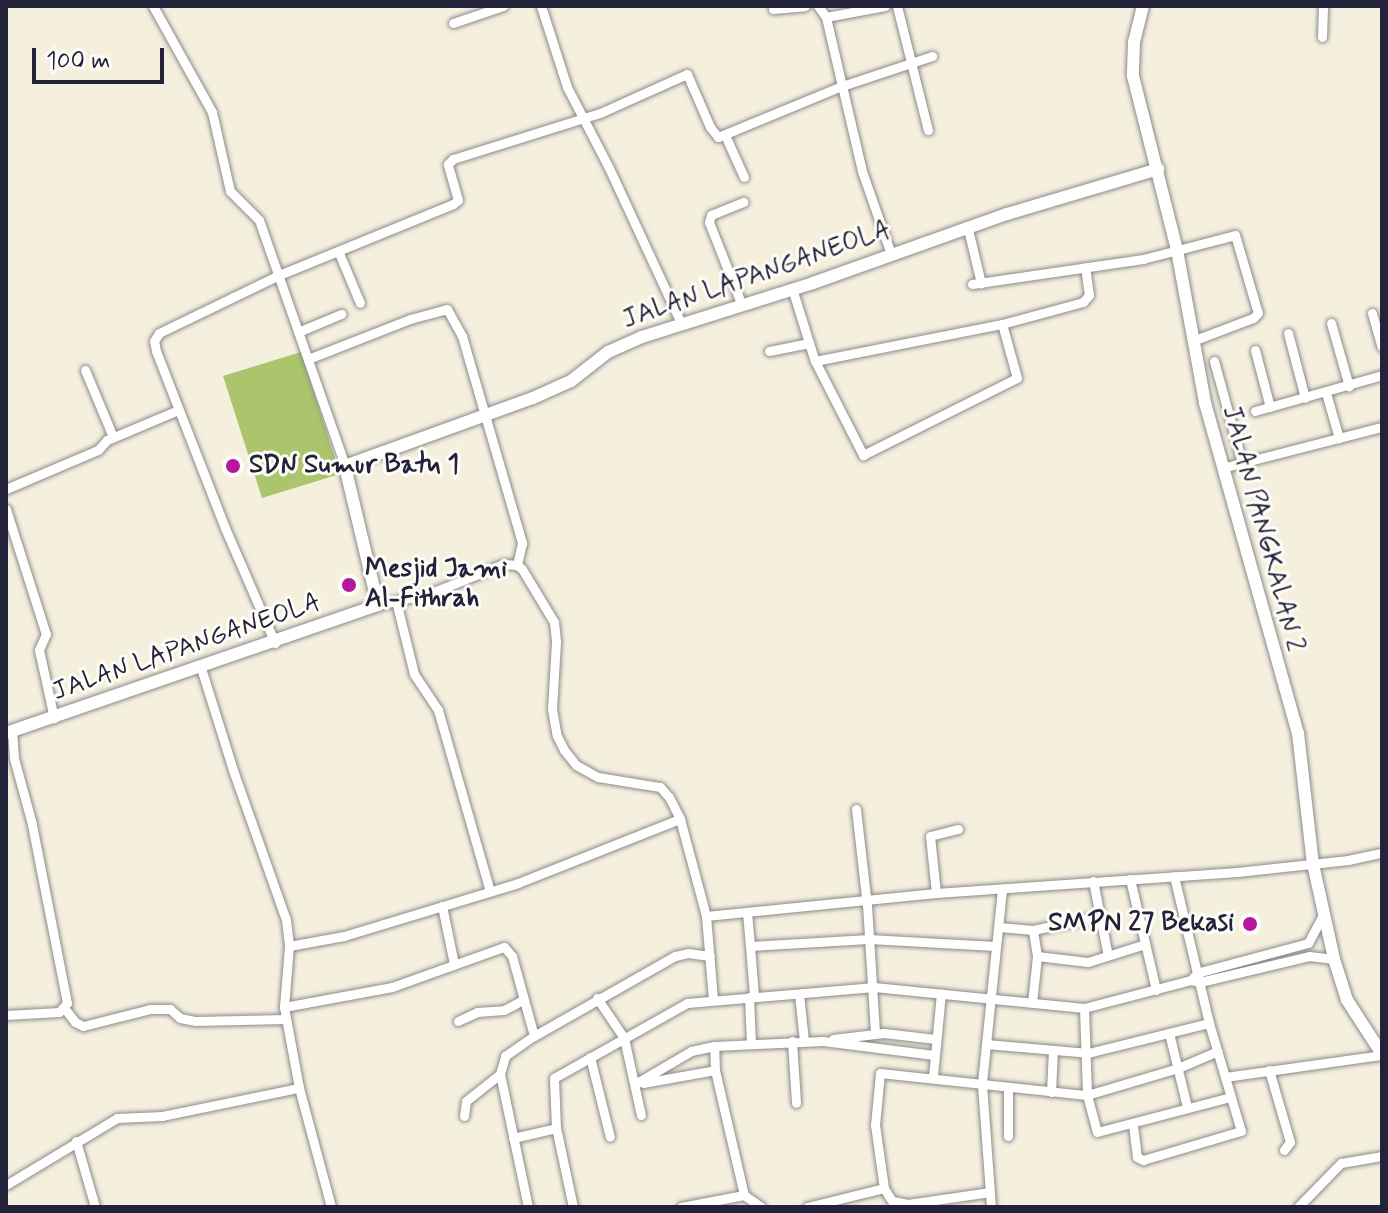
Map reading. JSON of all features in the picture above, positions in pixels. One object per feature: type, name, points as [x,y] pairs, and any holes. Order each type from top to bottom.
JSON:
[{"type":"street","points":[[153,6],[212,112],[230,191],[259,220],[345,466],[378,605],[444,589],[503,564],[517,565]]},
{"type":"street","points":[[453,23],[503,6]]},
{"type":"street","points":[[541,6],[567,87],[681,323]]},
{"type":"street","points":[[773,9],[805,6]]},
{"type":"street","points":[[818,6],[826,17],[862,171],[891,254]]},
{"type":"street","points":[[826,17],[885,6]]},
{"type":"street","points":[[897,6],[913,60],[928,130]]},
{"type":"street","name":"JALAN PANGKALAN 2","points":[[1143,6],[1134,42],[1133,76],[1177,250],[1192,341],[1222,468],[1298,733],[1313,864],[1334,959],[1347,1000],[1382,1054]]},
{"type":"street","points":[[1322,37],[1323,6]]},
{"type":"street","points":[[275,643],[178,410],[156,351],[156,337],[180,321],[279,275],[339,253],[456,202],[458,196],[448,164],[453,159],[625,104],[687,74],[714,135],[725,135],[842,86],[932,56]]},
{"type":"street","points":[[725,135],[744,177]]},
{"type":"street","name":"JALAN LAPANGANEOLA","points":[[345,466],[484,418],[571,381],[601,357],[628,342],[1158,169]]},
{"type":"street","points":[[741,303],[709,222],[711,215],[743,202]]},
{"type":"street","points":[[968,229],[976,283],[1177,250],[1235,235],[1258,313],[1253,318],[1192,341]]},
{"type":"street","points":[[339,253],[360,303]]},
{"type":"street","points":[[815,361],[1002,324],[1083,302],[1089,295],[1085,267]]},
{"type":"street","points":[[792,288],[815,361],[863,455],[1017,378],[1002,324]]},
{"type":"street","points":[[308,359],[419,316],[447,309],[462,336],[522,543],[517,565],[554,622],[556,642],[552,709],[564,750],[576,765],[598,777],[660,787],[680,819],[706,916],[713,999]]},
{"type":"street","points":[[1372,313],[1382,347]]},
{"type":"street","points":[[298,332],[341,314]]},
{"type":"street","points":[[1331,323],[1349,386]]},
{"type":"street","points":[[1288,333],[1305,398]]},
{"type":"street","points":[[769,351],[809,343]]},
{"type":"street","points":[[1255,350],[1270,407]]},
{"type":"street","points":[[1214,361],[1242,463]]},
{"type":"street","points":[[85,370],[113,437]]},
{"type":"street","points":[[1255,411],[1382,375]]},
{"type":"street","points":[[1326,393],[1339,438]]},
{"type":"street","points":[[6,489],[98,450],[113,437],[178,410]]},
{"type":"street","points":[[1222,468],[1382,427]]},
{"type":"street","points":[[6,509],[46,634],[39,650],[54,718]]},
{"type":"street","points":[[396,601],[411,665],[438,710],[490,891]]},
{"type":"street","name":"JALAN LAPANGANEOLA","points":[[9,732],[275,643],[378,605]]},
{"type":"street","points":[[201,668],[250,820],[281,898],[289,946],[284,1007],[299,1088],[331,1207]]},
{"type":"street","points":[[9,732],[32,824],[67,1003],[65,1009]]},
{"type":"street","points":[[856,809],[874,987],[875,1033]]},
{"type":"street","points":[[289,946],[344,936],[490,891],[680,819]]},
{"type":"street","points":[[936,893],[930,836],[932,833],[958,829]]},
{"type":"street","points":[[706,916],[936,893],[1313,864],[1382,853]]},
{"type":"street","points":[[1133,1125],[1139,1159],[1241,1131],[1196,978],[1174,876]]},
{"type":"street","points":[[1130,879],[1156,990]]},
{"type":"street","points":[[1093,881],[1108,956]]},
{"type":"street","points":[[991,1207],[982,1083],[1002,890]]},
{"type":"street","points":[[442,906],[454,964]]},
{"type":"street","points":[[573,1207],[556,1128],[554,1078],[687,1003],[874,987],[1084,1008],[1156,990],[1305,944],[1325,911]]},
{"type":"street","points":[[747,912],[751,1042]]},
{"type":"street","points":[[999,927],[1033,930],[1100,916]]},
{"type":"street","points":[[1032,1003],[1037,956],[1033,930]]},
{"type":"street","points":[[750,946],[869,939],[995,946]]},
{"type":"street","points":[[1037,956],[1078,963],[1145,944]]},
{"type":"street","points":[[1305,944],[1309,956]]},
{"type":"street","points":[[284,1007],[392,987],[507,948],[534,1036]]},
{"type":"street","points":[[528,1207],[500,1074],[502,1059],[597,998],[675,956],[688,953],[710,956]]},
{"type":"street","points":[[1196,978],[1309,956],[1334,959]]},
{"type":"street","points":[[933,1076],[941,993]]},
{"type":"street","points":[[799,994],[804,1041]]},
{"type":"street","points":[[597,998],[624,1038],[641,1115]]},
{"type":"street","points":[[458,1021],[477,1012],[504,1010],[521,1001]]},
{"type":"street","points":[[1084,1008],[1088,1053],[1087,1095],[1097,1132],[1230,1097]]},
{"type":"street","points":[[6,1015],[65,1009]]},
{"type":"street","points":[[65,1009],[75,1022],[83,1026],[160,1009],[170,1009],[180,1018],[196,1021],[286,1019]]},
{"type":"street","points":[[986,1044],[1088,1053],[1209,1023]]},
{"type":"street","points":[[823,1041],[875,1033],[936,1039]]},
{"type":"street","points":[[1169,1033],[1187,1107]]},
{"type":"street","points":[[792,1041],[796,1103]]},
{"type":"street","points":[[635,1084],[691,1051],[751,1042],[823,1041],[934,1055]]},
{"type":"street","points":[[714,1046],[715,1070],[744,1195],[761,1207]]},
{"type":"street","points":[[1051,1092],[1053,1050]]},
{"type":"street","points":[[990,1192],[900,1204],[892,1201],[884,1188],[875,1125],[877,1077],[884,1071],[1087,1095],[1178,1068],[1218,1051]]},
{"type":"street","points":[[1225,1077],[1382,1054]]},
{"type":"street","points":[[590,1057],[610,1137]]},
{"type":"street","points":[[635,1084],[715,1070]]},
{"type":"street","points":[[1269,1070],[1290,1142],[1284,1150]]},
{"type":"street","points":[[464,1116],[466,1101],[500,1074]]},
{"type":"street","points":[[1008,1087],[1008,1136]]},
{"type":"street","points":[[6,1185],[117,1118],[162,1116],[299,1088]]},
{"type":"street","points":[[513,1138],[556,1128]]},
{"type":"street","points":[[76,1141],[95,1207]]},
{"type":"street","points":[[1298,1207],[1312,1197],[1335,1167],[1359,1158],[1382,1156]]},
{"type":"street","points":[[807,1207],[884,1188]]},
{"type":"street","points":[[681,1207],[744,1195]]},
{"type":"green space","points":[[301,352],[340,474],[262,498],[223,376]]},
{"type":"place","name":"SDN Sumur Batu 1","points":[[233,466]]},
{"type":"place","name":"Mesjid Jami Al-Fithrah","points":[[349,585]]},
{"type":"place","name":"SMPN 27 Bekasi","points":[[1250,924]]}]
